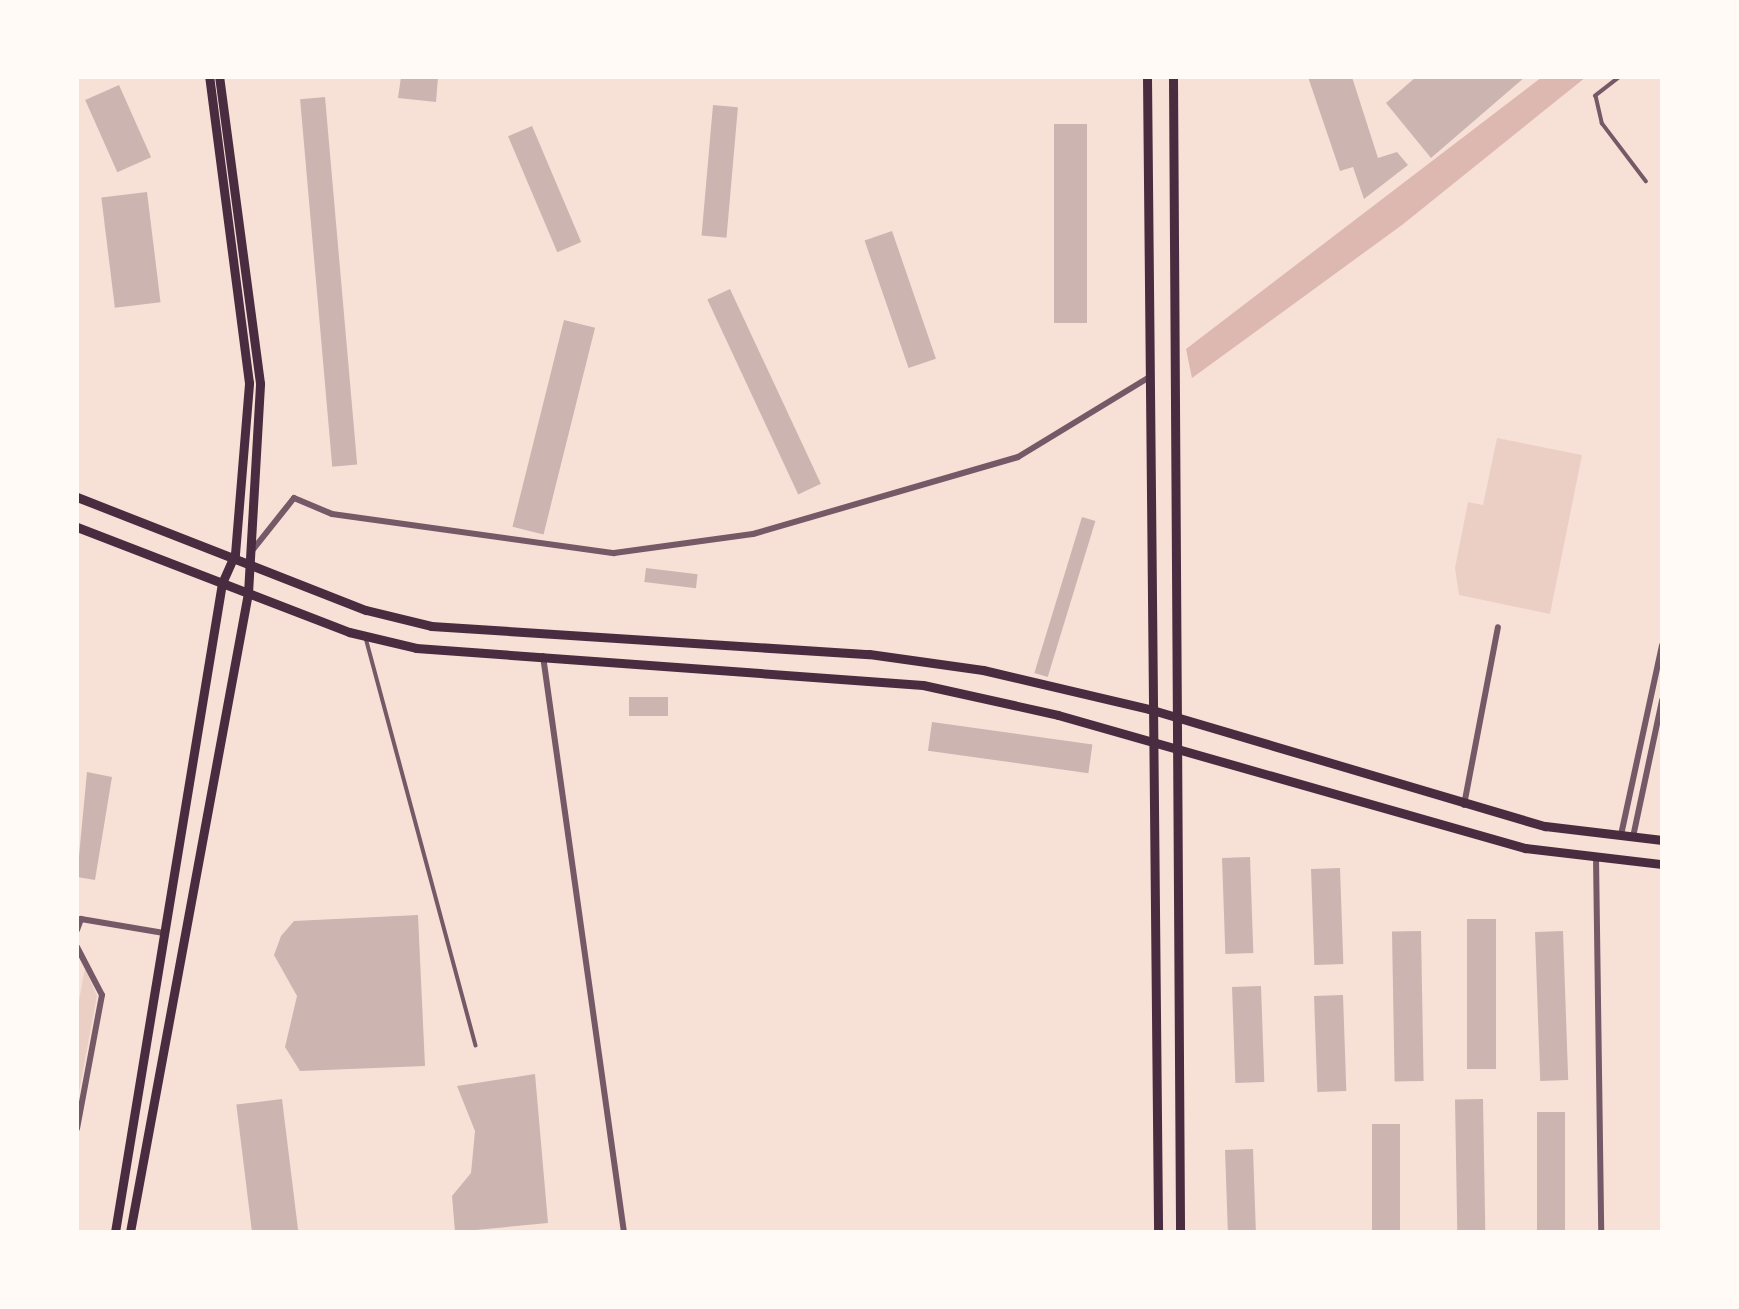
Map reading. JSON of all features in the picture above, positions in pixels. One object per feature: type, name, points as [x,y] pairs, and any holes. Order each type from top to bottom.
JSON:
[{"type":"main road","points":[[115,1232],[222,583],[235,554],[249,383],[209,77]]},
{"type":"main road","points":[[130,1232],[248,593],[246,558],[260,383],[219,77]]},
{"type":"main road","points":[[1147,77],[1149,709],[1158,1232]]},
{"type":"main road","points":[[1173,77],[1174,717],[1180,1232]]},
{"type":"main road","points":[[77,496],[246,558],[366,610],[431,626],[869,654],[983,670],[1149,709],[1464,805],[1545,826],[1662,840]]},
{"type":"main road","points":[[77,527],[365,635],[416,648],[923,685],[1150,741],[1525,848],[1662,864]]},
{"type":"street","points":[[246,558],[293,498],[332,514],[614,553],[753,534],[1018,457],[1148,378]]},
{"type":"street","points":[[1464,805],[1498,627]]},
{"type":"street","points":[[1621,835],[1662,645]]},
{"type":"street","points":[[543,656],[624,1232]]},
{"type":"street","points":[[1633,836],[1662,701]]},
{"type":"street","points":[[1596,856],[1601,1232]]},
{"type":"street","points":[[77,929],[81,919],[164,933]]},
{"type":"street","points":[[77,947],[102,995],[77,1129]]},
{"type":"lane","points":[[1620,77],[1596,96],[1602,123],[1646,181]]},
{"type":"lane","points":[[365,635],[476,1045]]},
{"type":"shaded area","points":[[1542,77],[1586,77],[1402,225],[1192,378],[1186,349]]},
{"type":"shaded area","points":[[1497,438],[1582,455],[1550,614],[1459,595],[1455,568],[1468,502],[1483,505]]},
{"type":"shaded area","points":[[85,968],[97,996],[77,1103],[77,1011]]},
{"type":"building","points":[[401,77],[438,77],[436,102],[398,98]]},
{"type":"building","points":[[1308,77],[1352,77],[1378,158],[1397,152],[1408,165],[1364,199],[1353,167],[1340,171]]},
{"type":"building","points":[[1416,77],[1525,77],[1431,158],[1386,103]]},
{"type":"building","points":[[119,85],[151,157],[117,172],[85,100]]},
{"type":"building","points":[[325,97],[357,465],[332,467],[300,99]]},
{"type":"building","points":[[713,105],[738,107],[726,238],[702,236]]},
{"type":"building","points":[[1054,124],[1087,124],[1087,323],[1054,323]]},
{"type":"building","points":[[532,126],[581,242],[557,252],[508,136]]},
{"type":"building","points":[[147,192],[161,302],[115,308],[101,198]]},
{"type":"building","points":[[892,231],[936,359],[909,368],[865,240]]},
{"type":"building","points":[[730,289],[821,484],[798,494],[707,300]]},
{"type":"building","points":[[564,320],[595,328],[544,534],[512,527]]},
{"type":"building","points":[[1082,517],[1095,521],[1048,677],[1034,673]]},
{"type":"building","points":[[646,568],[698,574],[696,588],[644,582]]},
{"type":"building","points":[[629,697],[668,697],[668,716],[629,716]]},
{"type":"building","points":[[932,722],[1092,745],[1088,773],[928,751]]},
{"type":"building","points":[[87,772],[112,777],[95,880],[77,877]]},
{"type":"building","points":[[1250,857],[1253,953],[1225,954],[1222,858]]},
{"type":"building","points":[[1340,868],[1343,964],[1314,965],[1311,869]]},
{"type":"building","points":[[418,915],[425,1066],[300,1071],[285,1047],[297,996],[274,955],[281,936],[294,921]]},
{"type":"building","points":[[1467,919],[1496,919],[1496,1069],[1467,1069]]},
{"type":"building","points":[[1421,931],[1424,1081],[1395,1081],[1392,932]]},
{"type":"building","points":[[1563,931],[1568,1080],[1540,1081],[1535,932]]},
{"type":"building","points":[[1261,986],[1264,1082],[1235,1083],[1232,987]]},
{"type":"building","points":[[1343,995],[1346,1091],[1317,1092],[1314,996]]},
{"type":"building","points":[[535,1074],[548,1223],[455,1232],[452,1196],[471,1173],[475,1131],[457,1086]]},
{"type":"building","points":[[282,1099],[298,1232],[252,1232],[236,1105]]},
{"type":"building","points":[[1455,1099],[1483,1099],[1485,1232],[1457,1232]]},
{"type":"building","points":[[1537,1112],[1565,1112],[1565,1232],[1537,1232]]},
{"type":"building","points":[[1372,1124],[1400,1124],[1400,1232],[1372,1232]]},
{"type":"building","points":[[1253,1149],[1256,1232],[1228,1232],[1225,1150]]}]
